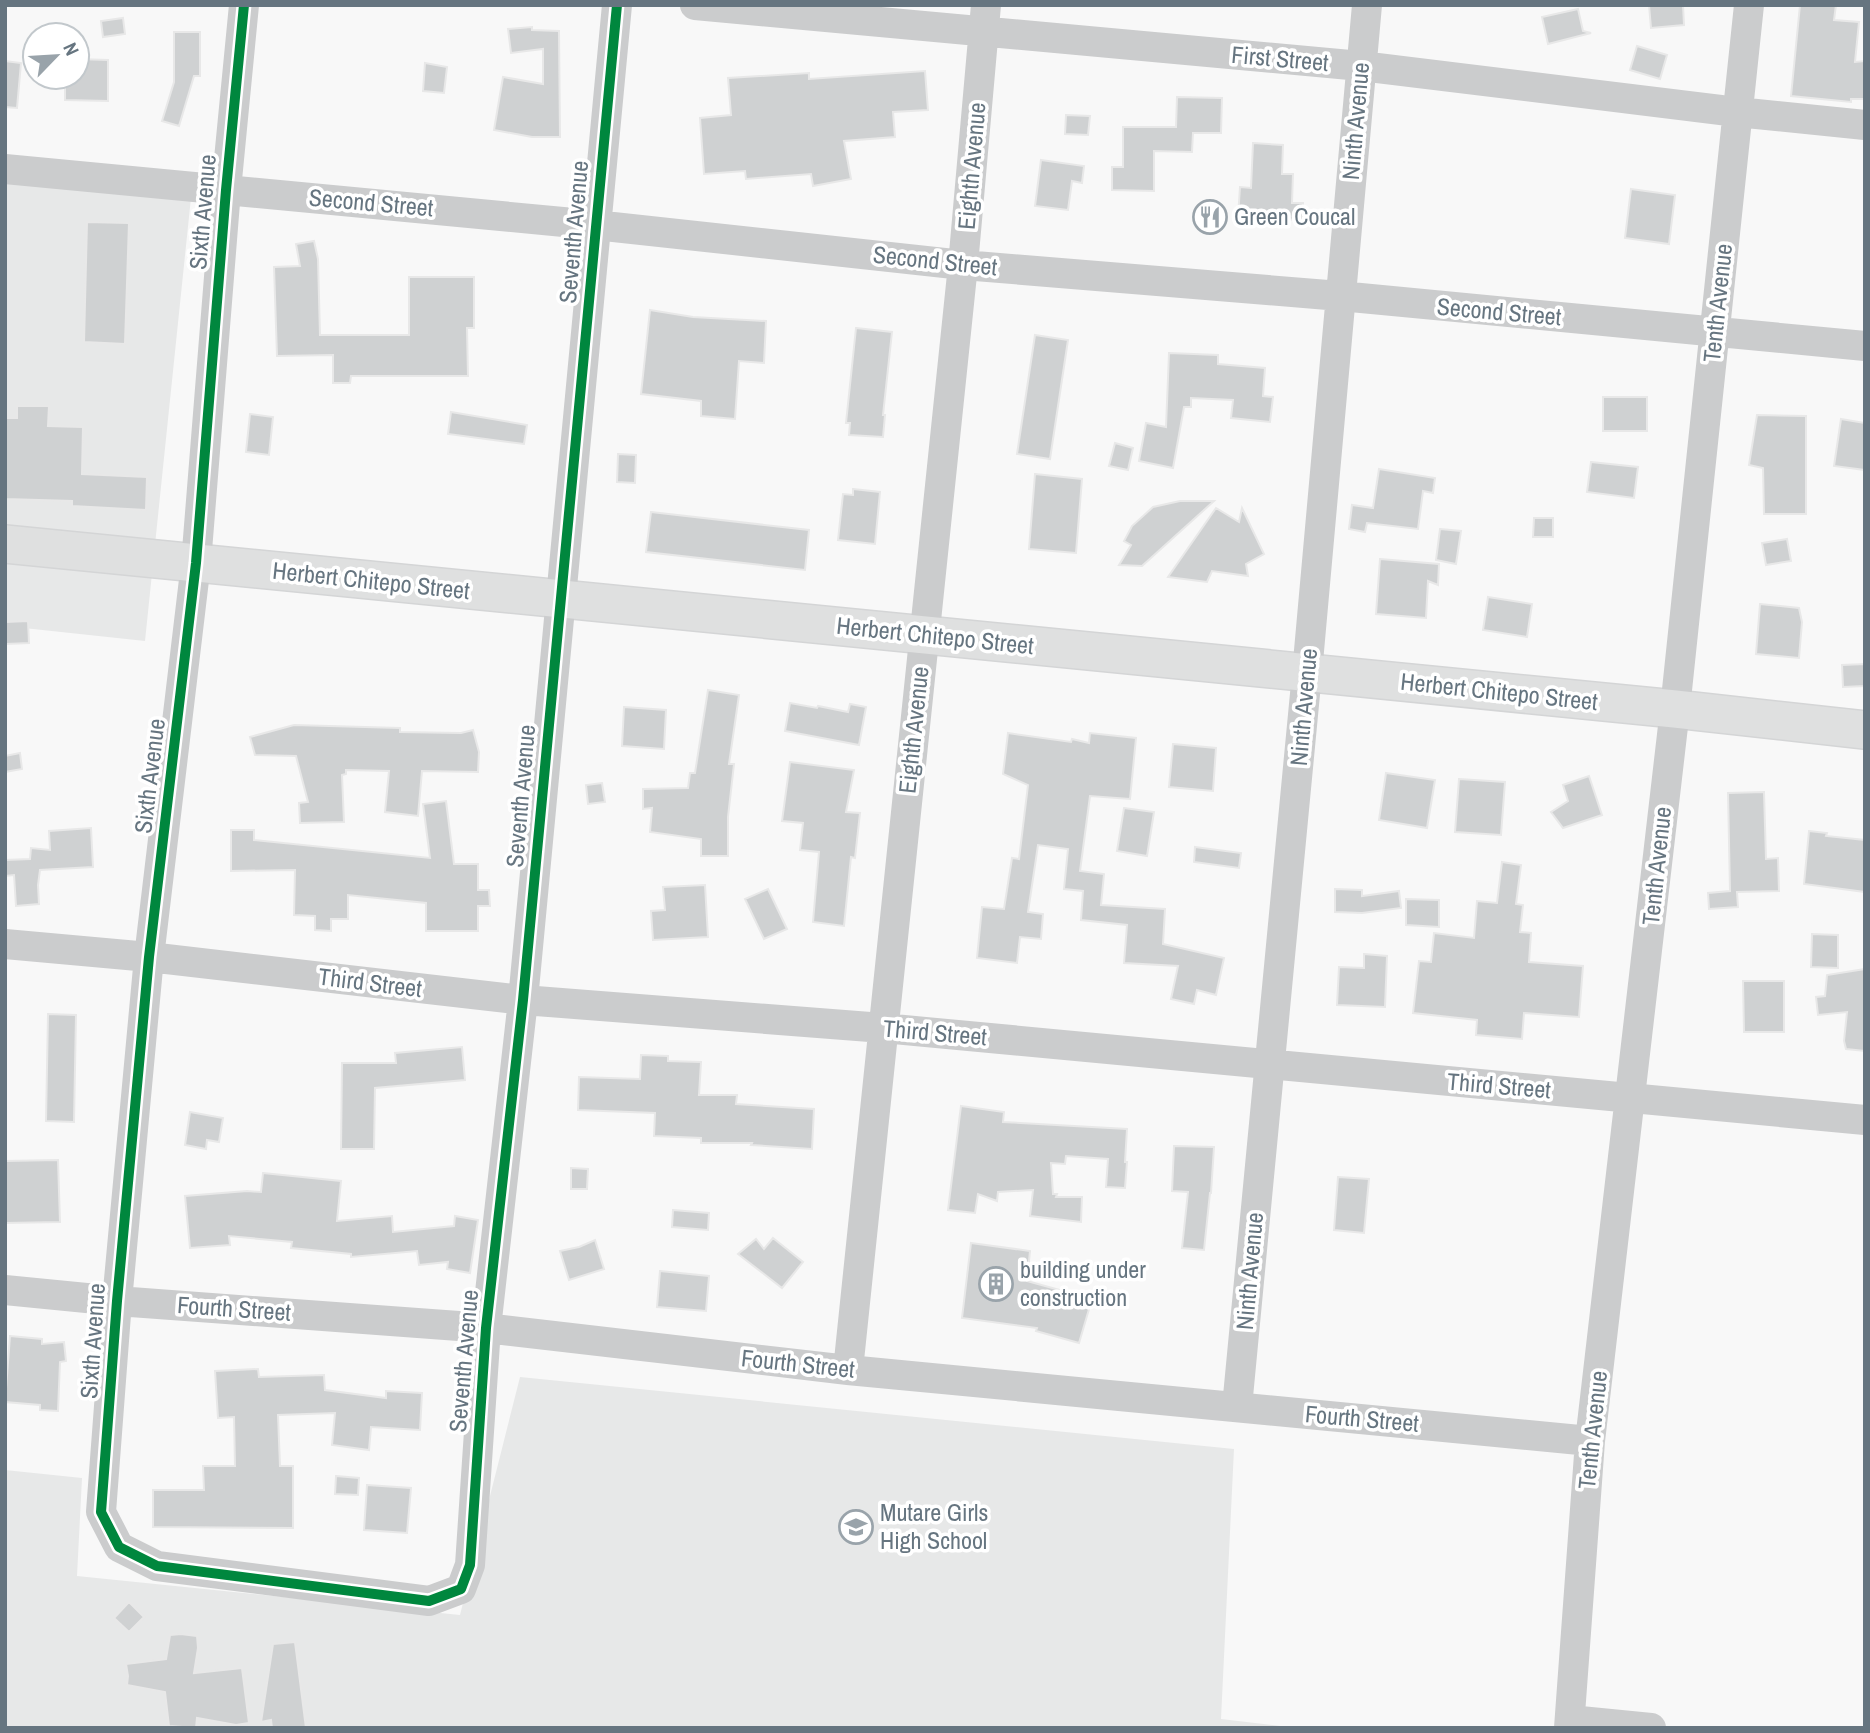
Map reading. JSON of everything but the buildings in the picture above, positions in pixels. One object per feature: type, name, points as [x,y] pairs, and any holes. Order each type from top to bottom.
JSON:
[{"type":"main road","name":"Herbert Chitepo Street","points":[[5,544],[1865,730]]},
{"type":"street","name":"Sixth Avenue","points":[[244,5],[226,190],[196,564],[149,957],[117,1301],[102,1512],[119,1547],[157,1566],[429,1601],[461,1590]]},
{"type":"street","name":"Seventh Avenue","points":[[461,1590],[470,1565],[486,1328],[523,1000],[617,5]]},
{"type":"street","name":"First Street","points":[[695,5],[985,18],[1737,112],[1865,125]]},
{"type":"street","name":"Ninth Avenue","points":[[1237,1408],[1367,5]]},
{"type":"street","name":"Tenth Avenue","points":[[1569,1724],[1590,1441],[1675,709],[1749,5]]},
{"type":"street","name":"Eighth Avenue","points":[[848,1370],[963,265],[985,18]]},
{"type":"street","name":"Second Street","points":[[5,169],[595,225],[963,265],[1340,296],[1865,346]]},
{"type":"street","name":"Third Street","points":[[5,944],[149,957],[523,1000],[883,1028],[1865,1120]]},
{"type":"street","name":"Fourth Street","points":[[5,1290],[117,1301],[486,1328],[848,1370],[1590,1441]]},
{"type":"street","points":[[1569,1724],[1651,1728]]},
{"type":"shaded area","points":[[5,171],[192,188],[145,641],[5,626]]},
{"type":"shaded area","name":"Mutare Girls High School","points":[[520,1377],[1234,1449],[1221,1719],[1298,1728],[5,1728],[5,1470],[82,1478],[77,1576],[460,1615]]},
{"type":"cycle path","points":[[244,5],[196,563],[149,957],[117,1301],[101,1512],[119,1547],[157,1566],[429,1601],[461,1589],[470,1565],[486,1328],[523,1000],[617,5]]},
{"type":"place","name":"Green Coucal","points":[[1210,217]]},
{"type":"place","name":"building under construction","points":[[996,1284]]},
{"type":"place","name":"Mutare Girls High School","points":[[856,1527]]}]
